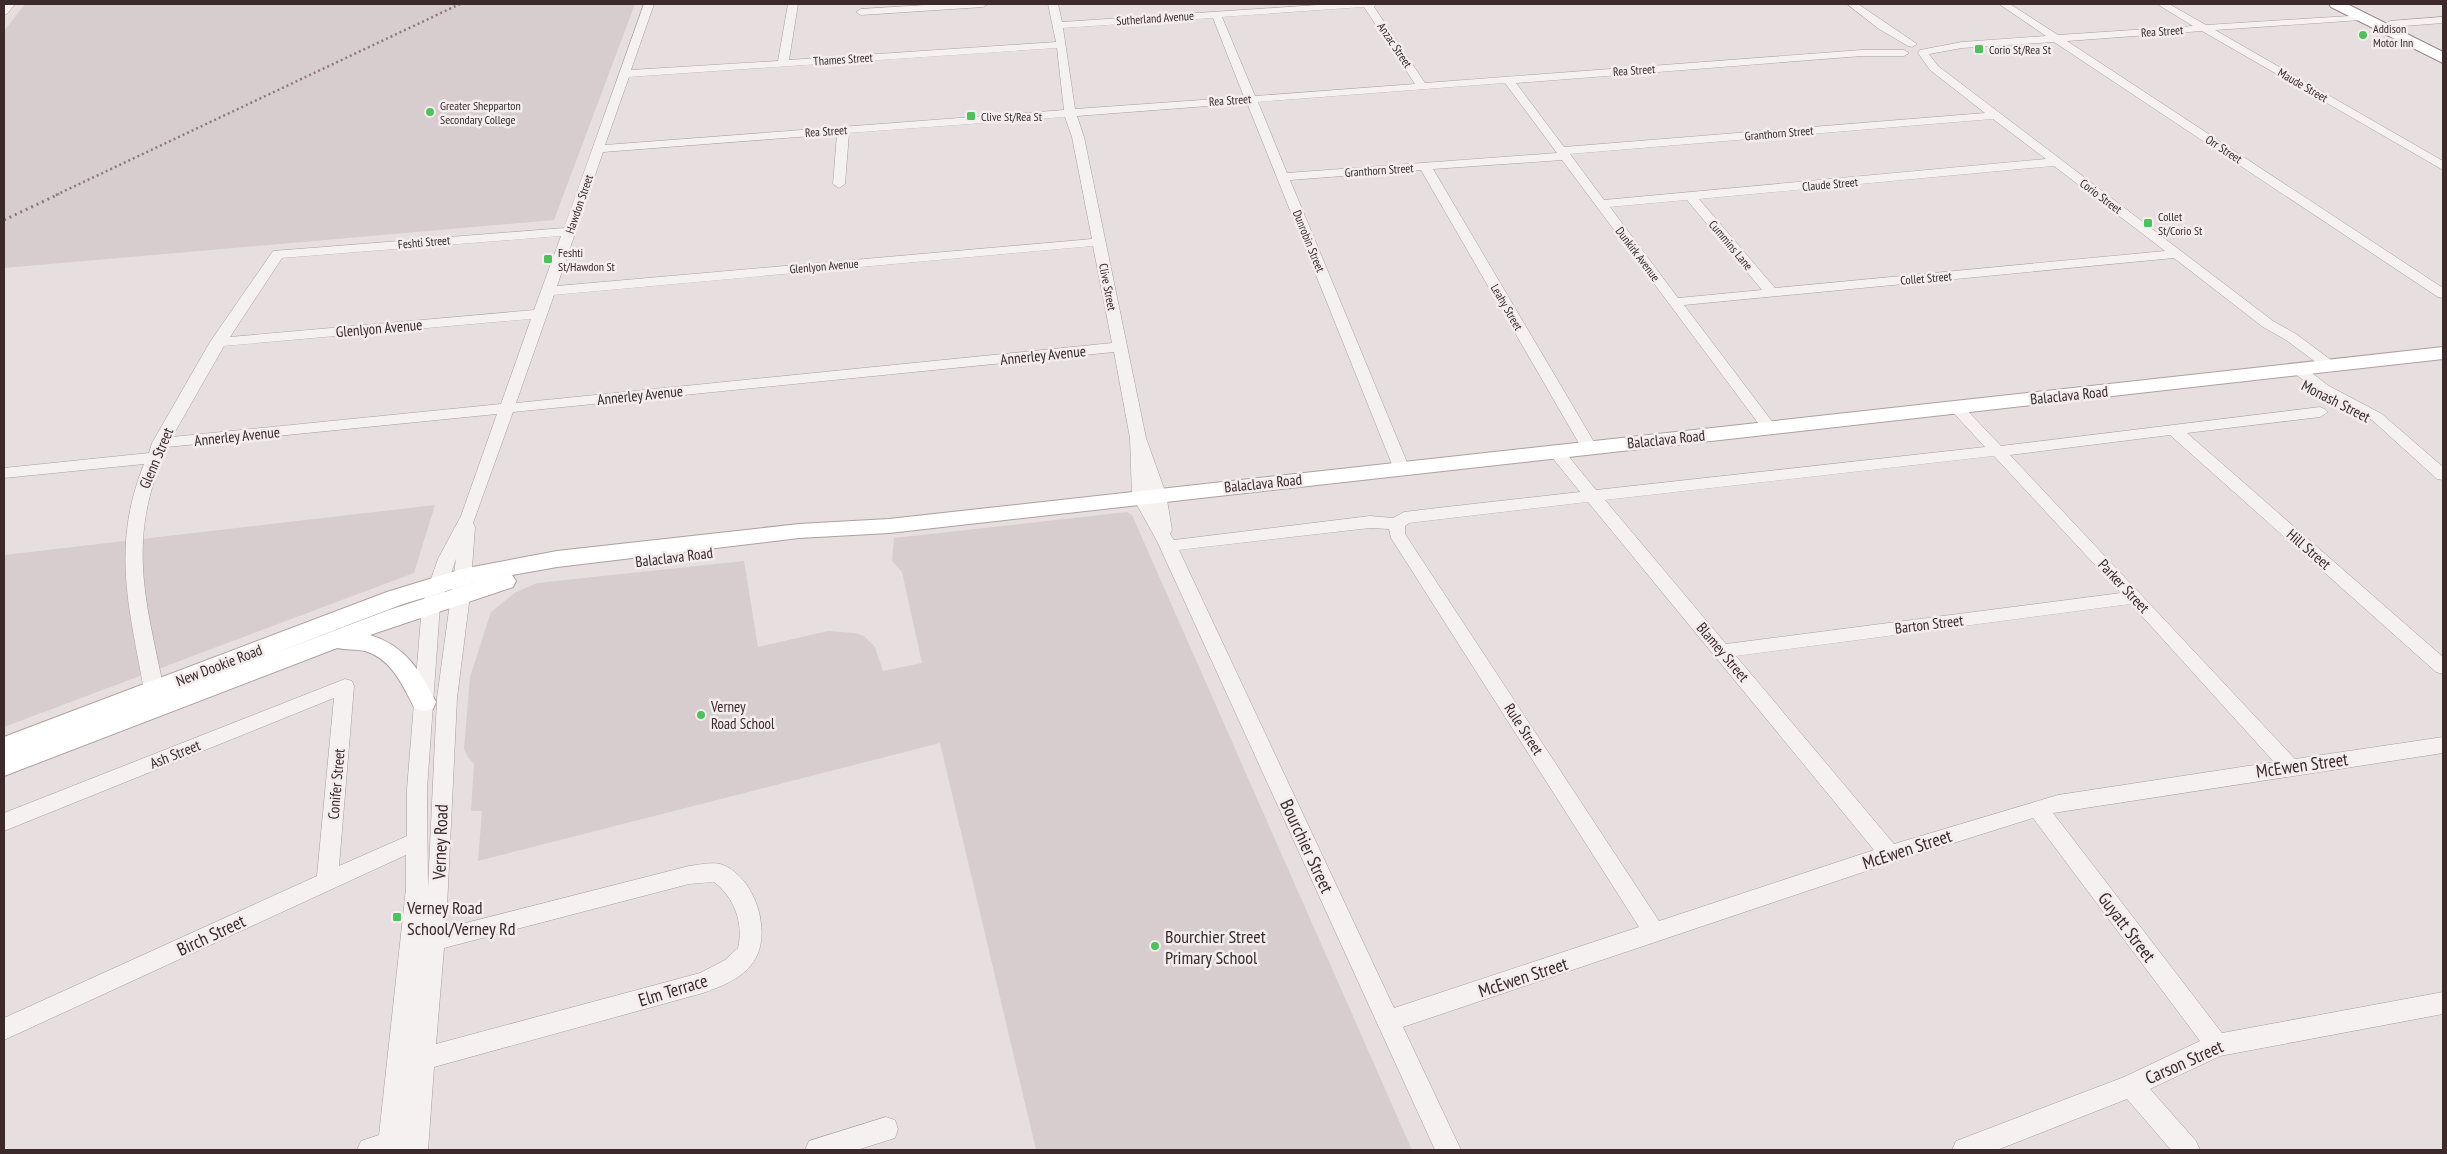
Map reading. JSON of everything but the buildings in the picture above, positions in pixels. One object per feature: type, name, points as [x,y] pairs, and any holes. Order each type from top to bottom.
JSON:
[{"type":"highway","points":[[2336,4],[2443,51]]},
{"type":"highway","points":[[2351,4],[2443,58]]},
{"type":"main road","name":"Balaclava Road","points":[[433,595],[462,586],[527,575],[805,542],[889,526],[1149,495],[2443,353]]},
{"type":"main road","name":"New Dookie Road","points":[[4,746],[395,598],[433,595]]},
{"type":"main road","name":"New Dookie Road","points":[[4,766],[332,640],[433,595]]},
{"type":"main road","points":[[332,640],[363,642],[386,649],[408,672],[424,702]]},
{"type":"street","points":[[4,12],[10,4]]},
{"type":"street","name":"Hawdon Street","points":[[433,595],[455,541],[468,516],[649,4]]},
{"type":"street","points":[[783,63],[793,4]]},
{"type":"street","points":[[861,12],[983,4]]},
{"type":"street","name":"Clive Street","points":[[1053,4],[1062,44],[1068,90],[1074,112],[1074,133],[1078,137],[1149,495]]},
{"type":"street","name":"Anzac Street","points":[[1367,4],[1422,86]]},
{"type":"street","name":"Sutherland Avenue","points":[[1058,25],[1315,6],[1372,4]]},
{"type":"street","name":"Corio Street","points":[[1852,4],[1915,50],[1934,68],[2268,324],[2282,339],[2325,367]]},
{"type":"street","name":"Orr Street","points":[[2004,4],[2443,294]]},
{"type":"street","name":"Maude Street","points":[[2162,4],[2443,166]]},
{"type":"street","name":"Dunrobin Street","points":[[1216,14],[1401,468]]},
{"type":"street","name":"Rea Street","points":[[598,149],[2056,38],[2205,28],[2376,20],[2443,20]]},
{"type":"street","name":"Corio Street","points":[[1883,27],[1895,46]]},
{"type":"street","name":"Thames Street","points":[[624,74],[1062,44]]},
{"type":"street","points":[[1895,46],[1915,50]]},
{"type":"street","name":"Rea Street","points":[[1862,53],[1895,46]]},
{"type":"street","name":"Dunkirk Avenue","points":[[1508,80],[1769,428]]},
{"type":"street","name":"Granthorn Street","points":[[1282,177],[1996,115]]},
{"type":"street","points":[[839,184],[843,130]]},
{"type":"street","name":"Claude Street","points":[[1602,204],[2058,162]]},
{"type":"street","name":"Leahy Street","points":[[1426,166],[1589,447]]},
{"type":"street","name":"Cummins Lane","points":[[1690,196],[1772,293]]},
{"type":"street","name":"Feshti Street","points":[[278,254],[570,231]]},
{"type":"street","name":"Glenlyon Avenue","points":[[548,290],[1099,242]]},
{"type":"street","name":"Glenn Street","points":[[154,690],[134,578],[134,532],[141,494],[157,450],[217,342],[278,254]]},
{"type":"street","name":"Collet Street","points":[[1675,302],[2177,254]]},
{"type":"street","name":"Glenlyon Avenue","points":[[217,342],[540,314]]},
{"type":"street","name":"Annerley Avenue","points":[[4,473],[157,450],[506,409],[1120,348]]},
{"type":"street","name":"Monash Street","points":[[2292,370],[2319,396],[2389,428],[2443,475]]},
{"type":"street","name":"Parker Street","points":[[1956,407],[2135,597],[2290,767]]},
{"type":"street","points":[[1167,543],[1370,522],[1397,524],[1404,518],[1591,495],[1998,451],[2320,412]]},
{"type":"street","name":"Hill Street","points":[[2174,430],[2443,667]]},
{"type":"street","name":"Blamey Street","points":[[1555,450],[1890,854]]},
{"type":"street","name":"Bourchier Street","points":[[1149,495],[1167,543],[1448,1150]]},
{"type":"street","name":"Hawdon Street","points":[[462,586],[468,516]]},
{"type":"street","name":"Rule Street","points":[[1397,524],[1397,534],[1655,933]]},
{"type":"street","name":"Verney Road","points":[[416,1144],[439,884],[447,698],[462,586]]},
{"type":"street","name":"Verney Road","points":[[383,1148],[398,1066],[417,889],[417,789],[433,595]]},
{"type":"street","name":"Barton Street","points":[[1723,651],[2135,597]]},
{"type":"street","name":"Ash Street","points":[[4,822],[345,686]]},
{"type":"street","name":"Conifer Street","points":[[327,882],[345,686]]},
{"type":"street","name":"McEwen Street","points":[[1388,1021],[1890,854],[2037,808],[2058,803],[2443,745]]},
{"type":"street","name":"Guyatt Street","points":[[2037,808],[2218,1045]]},
{"type":"street","name":"Birch Street","points":[[4,1029],[418,840]]},
{"type":"street","name":"Elm Terrace","points":[[398,1066],[703,983],[733,968],[747,953],[752,935],[746,908],[734,885],[718,872],[689,875],[410,947]]},
{"type":"street","name":"Carson Street","points":[[1965,1150],[2131,1086],[2218,1045],[2443,1003]]},
{"type":"street","points":[[2131,1086],[2187,1150]]},
{"type":"street","points":[[818,1150],[886,1129]]},
{"type":"street","points":[[383,1148],[416,1144]]},
{"type":"shaded area","points":[[25,4],[635,4],[554,220],[4,268],[4,31]]},
{"type":"shaded area","points":[[435,505],[414,573],[4,727],[4,555]]},
{"type":"shaded area","name":"Bourchier Street Primary School","points":[[1127,512],[1132,515],[1412,1150],[1036,1150],[940,743],[478,861],[482,811],[471,811],[474,764],[464,749],[470,677],[491,612],[516,592],[537,583],[744,561],[758,647],[828,631],[855,633],[864,636],[875,647],[883,671],[922,663],[902,572],[892,561],[894,538]]},
{"type":"railway","points":[[56,195],[460,4]]},
{"type":"railway","points":[[4,220],[59,194]]},
{"type":"place","name":"Addison Motor Inn","points":[[2363,35]]},
{"type":"place","name":"Corio St/Rea St","points":[[1979,49]]},
{"type":"place","name":"Greater Shepparton Secondary College","points":[[430,112]]},
{"type":"place","name":"Clive St/Rea St","points":[[971,116]]},
{"type":"place","name":"Collet St/Corio St","points":[[2148,223]]},
{"type":"place","name":"Feshti St/Hawdon St","points":[[548,259]]},
{"type":"place","name":"Verney Road School","points":[[701,715]]},
{"type":"place","name":"Verney Road School/Verney Rd","points":[[397,917]]},
{"type":"place","name":"Bourchier Street Primary School","points":[[1155,946]]}]
